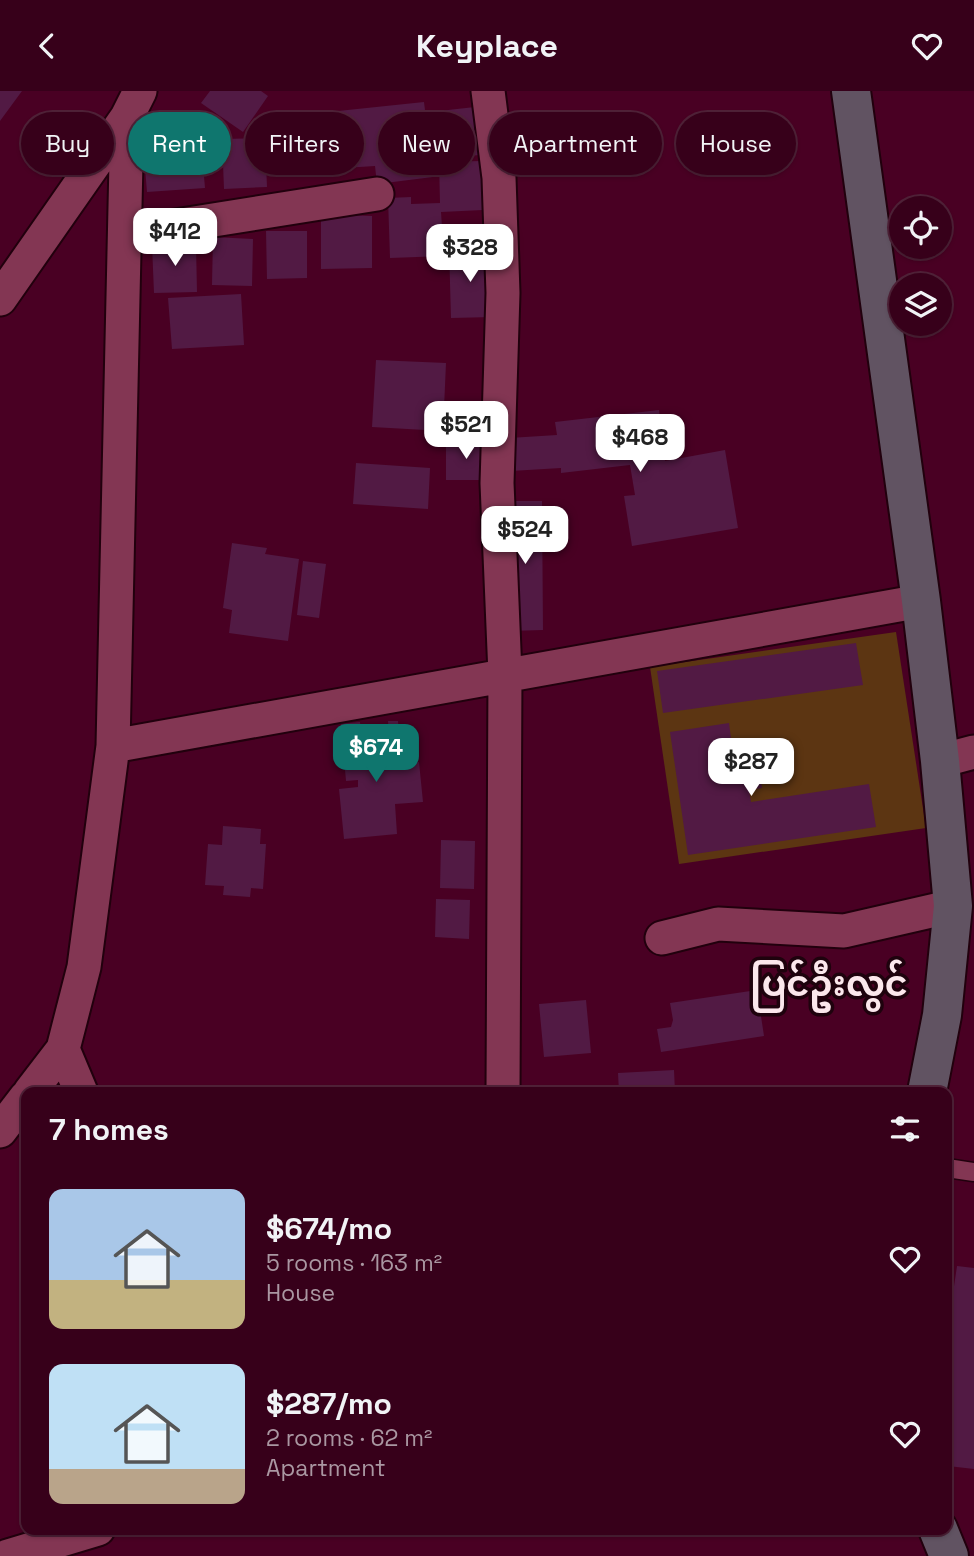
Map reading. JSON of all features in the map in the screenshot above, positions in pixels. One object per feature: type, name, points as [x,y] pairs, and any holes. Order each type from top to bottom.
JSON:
[{"type":"street","points":[[488,91],[499,177],[503,293],[497,484],[505,674],[503,1087]]},
{"type":"street","points":[[851,91],[921,601],[957,757],[953,906],[942,1015],[928,1087]]},
{"type":"street","points":[[34,1087],[63,1049],[84,967],[113,746],[124,234],[134,104]]},
{"type":"street","points":[[0,299],[134,104]]},
{"type":"street","points":[[124,234],[377,194]]},
{"type":"street","points":[[113,746],[921,601]]},
{"type":"street","points":[[662,938],[718,924],[844,931],[953,906]]},
{"type":"street","points":[[63,1049],[79,1087]]},
{"type":"street","points":[[0,1131],[21,1104]]},
{"type":"street","points":[[8,1556],[78,1535]]},
{"type":"street","points":[[941,1535],[949,1556]]},
{"type":"lane","points":[[952,1169],[974,1172]]},
{"type":"shaded area","points":[[896,632],[926,828],[679,864],[650,667]]},
{"type":"building","points":[[0,91],[22,91],[0,121]]},
{"type":"building","points":[[210,91],[261,91],[268,96],[257,112],[245,112],[243,132],[231,124],[231,112],[214,112],[201,103]]},
{"type":"building","points":[[424,102],[425,112],[378,112],[378,175],[433,177],[377,184],[375,166],[364,167],[364,112],[329,112]]},
{"type":"building","points":[[475,107],[480,155],[475,155],[475,112],[430,112]]},
{"type":"building","points":[[245,138],[245,175],[267,175],[267,187],[224,189],[223,175],[231,175],[231,139]]},
{"type":"building","points":[[475,161],[481,161],[483,210],[441,212],[444,256],[390,258],[388,198],[411,197],[411,204],[440,203],[439,175],[475,175]]},
{"type":"building","points":[[146,175],[204,175],[205,188],[147,192]]},
{"type":"building","points":[[321,211],[372,216],[372,268],[321,269]]},
{"type":"building","points":[[266,231],[307,231],[307,278],[267,279]]},
{"type":"building","points":[[213,237],[253,239],[252,286],[212,285]]},
{"type":"building","points":[[196,244],[197,292],[154,293],[152,245]]},
{"type":"building","points":[[484,247],[486,280],[493,282],[493,317],[451,318],[449,248]]},
{"type":"building","points":[[241,294],[244,345],[172,349],[168,298]]},
{"type":"building","points":[[376,360],[446,363],[443,431],[372,427]]},
{"type":"building","points":[[659,410],[665,461],[725,450],[738,528],[632,546],[624,496],[635,495],[630,465],[561,473],[561,468],[511,471],[509,438],[557,435],[555,422]]},
{"type":"building","points":[[446,442],[486,442],[486,480],[446,480]]},
{"type":"building","points":[[356,463],[430,468],[428,509],[353,504]]},
{"type":"building","points":[[508,501],[542,501],[543,630],[509,631]]},
{"type":"building","points":[[232,543],[267,548],[265,554],[299,559],[288,641],[229,633],[232,610],[223,608]]},
{"type":"building","points":[[303,561],[326,564],[319,618],[297,615]]},
{"type":"building","points":[[856,643],[863,685],[663,713],[657,671]]},
{"type":"building","points":[[388,721],[398,721],[402,764],[419,762],[423,802],[395,804],[397,834],[344,839],[339,789],[358,787],[358,780],[346,781],[341,724],[360,722],[363,750],[390,747]]},
{"type":"building","points":[[729,723],[732,746],[755,743],[762,788],[749,790],[751,802],[869,784],[876,827],[688,855],[670,732]]},
{"type":"building","points":[[223,826],[261,829],[260,844],[266,844],[263,889],[251,888],[250,897],[223,895],[224,886],[205,885],[208,844],[222,845]]},
{"type":"building","points":[[441,840],[475,841],[474,889],[440,888]]},
{"type":"building","points":[[436,899],[470,900],[469,939],[435,937]]},
{"type":"building","points":[[757,990],[764,1036],[661,1052],[657,1029],[671,1027],[673,1020],[670,1003]]},
{"type":"building","points":[[586,1000],[591,1053],[544,1057],[539,1004]]},
{"type":"building","points":[[674,1070],[675,1087],[619,1087],[618,1073]]},
{"type":"building","points":[[957,1266],[974,1268],[974,1469],[952,1466],[952,1300]]},
{"type":"district","name":"ပြင်ဦးလွင်","points":[[829,984]]}]
